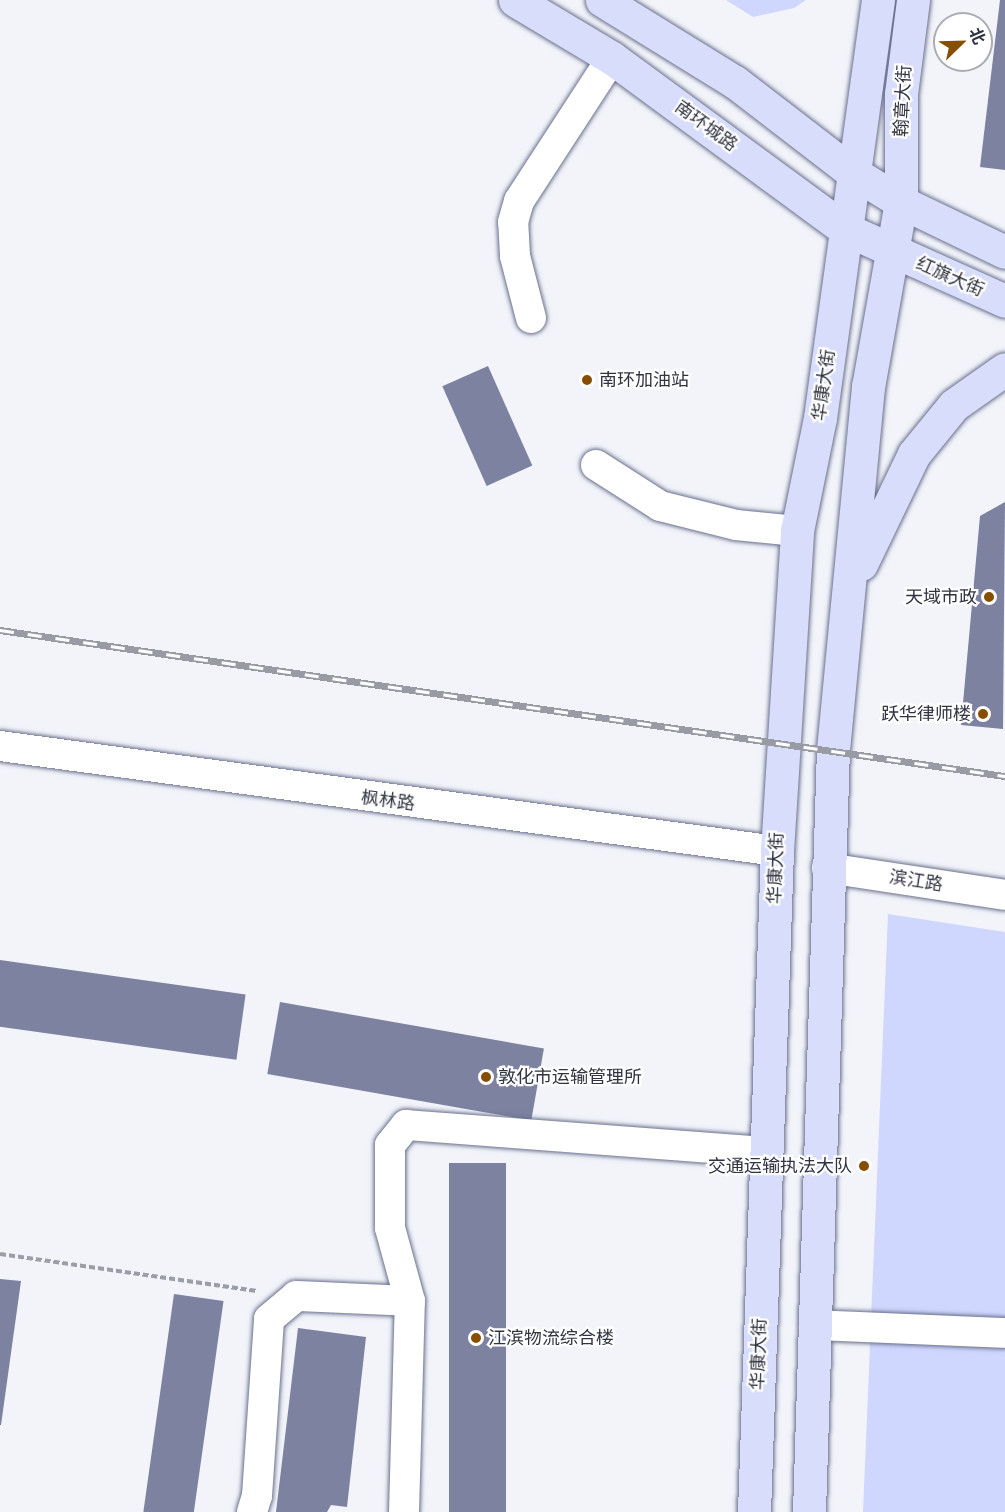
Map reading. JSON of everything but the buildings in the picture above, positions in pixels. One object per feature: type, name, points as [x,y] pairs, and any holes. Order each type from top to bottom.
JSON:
[{"type":"main road","name":"南环城路","points":[[516,0],[612,58],[845,228],[895,252]]},
{"type":"main road","points":[[602,0],[735,82],[852,172],[901,202],[1005,252]]},
{"type":"main road","name":"翰章大街","points":[[845,228],[878,0]]},
{"type":"main road","name":"翰章大街","points":[[895,252],[901,202],[901,94],[913,0]]},
{"type":"main road","name":"华康大街","points":[[754,1512],[777,851],[797,531],[820,418],[845,228]]},
{"type":"main road","points":[[809,1512],[827,868],[833,750],[868,387],[895,252]]},
{"type":"main road","name":"红旗大街","points":[[895,252],[1005,301]]},
{"type":"main road","points":[[849,591],[914,454],[954,405],[1005,369]]},
{"type":"street","points":[[531,318],[515,256],[513,222],[519,201],[612,58]]},
{"type":"street","points":[[596,465],[660,506],[736,525],[797,531]]},
{"type":"street","name":"枫林路","points":[[0,746],[777,851]]},
{"type":"street","name":"滨江路","points":[[827,868],[1005,895]]},
{"type":"street","points":[[404,1512],[410,1301],[390,1228],[390,1145],[406,1125],[766,1152]]},
{"type":"street","points":[[252,1512],[257,1496],[269,1319],[296,1296],[410,1301]]},
{"type":"street","points":[[814,1325],[1005,1333]]},
{"type":"path","points":[[0,1254],[296,1296]]},
{"type":"shaded area","points":[[726,0],[806,0],[794,8],[753,17]]},
{"type":"shaded area","points":[[888,914],[1005,932],[1005,1512],[863,1512]]},
{"type":"railway","points":[[0,630],[1005,776]]},
{"type":"place","name":"南环加油站","points":[[587,380]]},
{"type":"place","name":"天域市政","points":[[989,597]]},
{"type":"place","name":"跃华律师楼","points":[[983,714]]},
{"type":"place","name":"敦化市运输管理所","points":[[486,1077]]},
{"type":"place","name":"交通运输执法大队","points":[[864,1166]]},
{"type":"place","name":"江滨物流综合楼","points":[[476,1338]]}]
